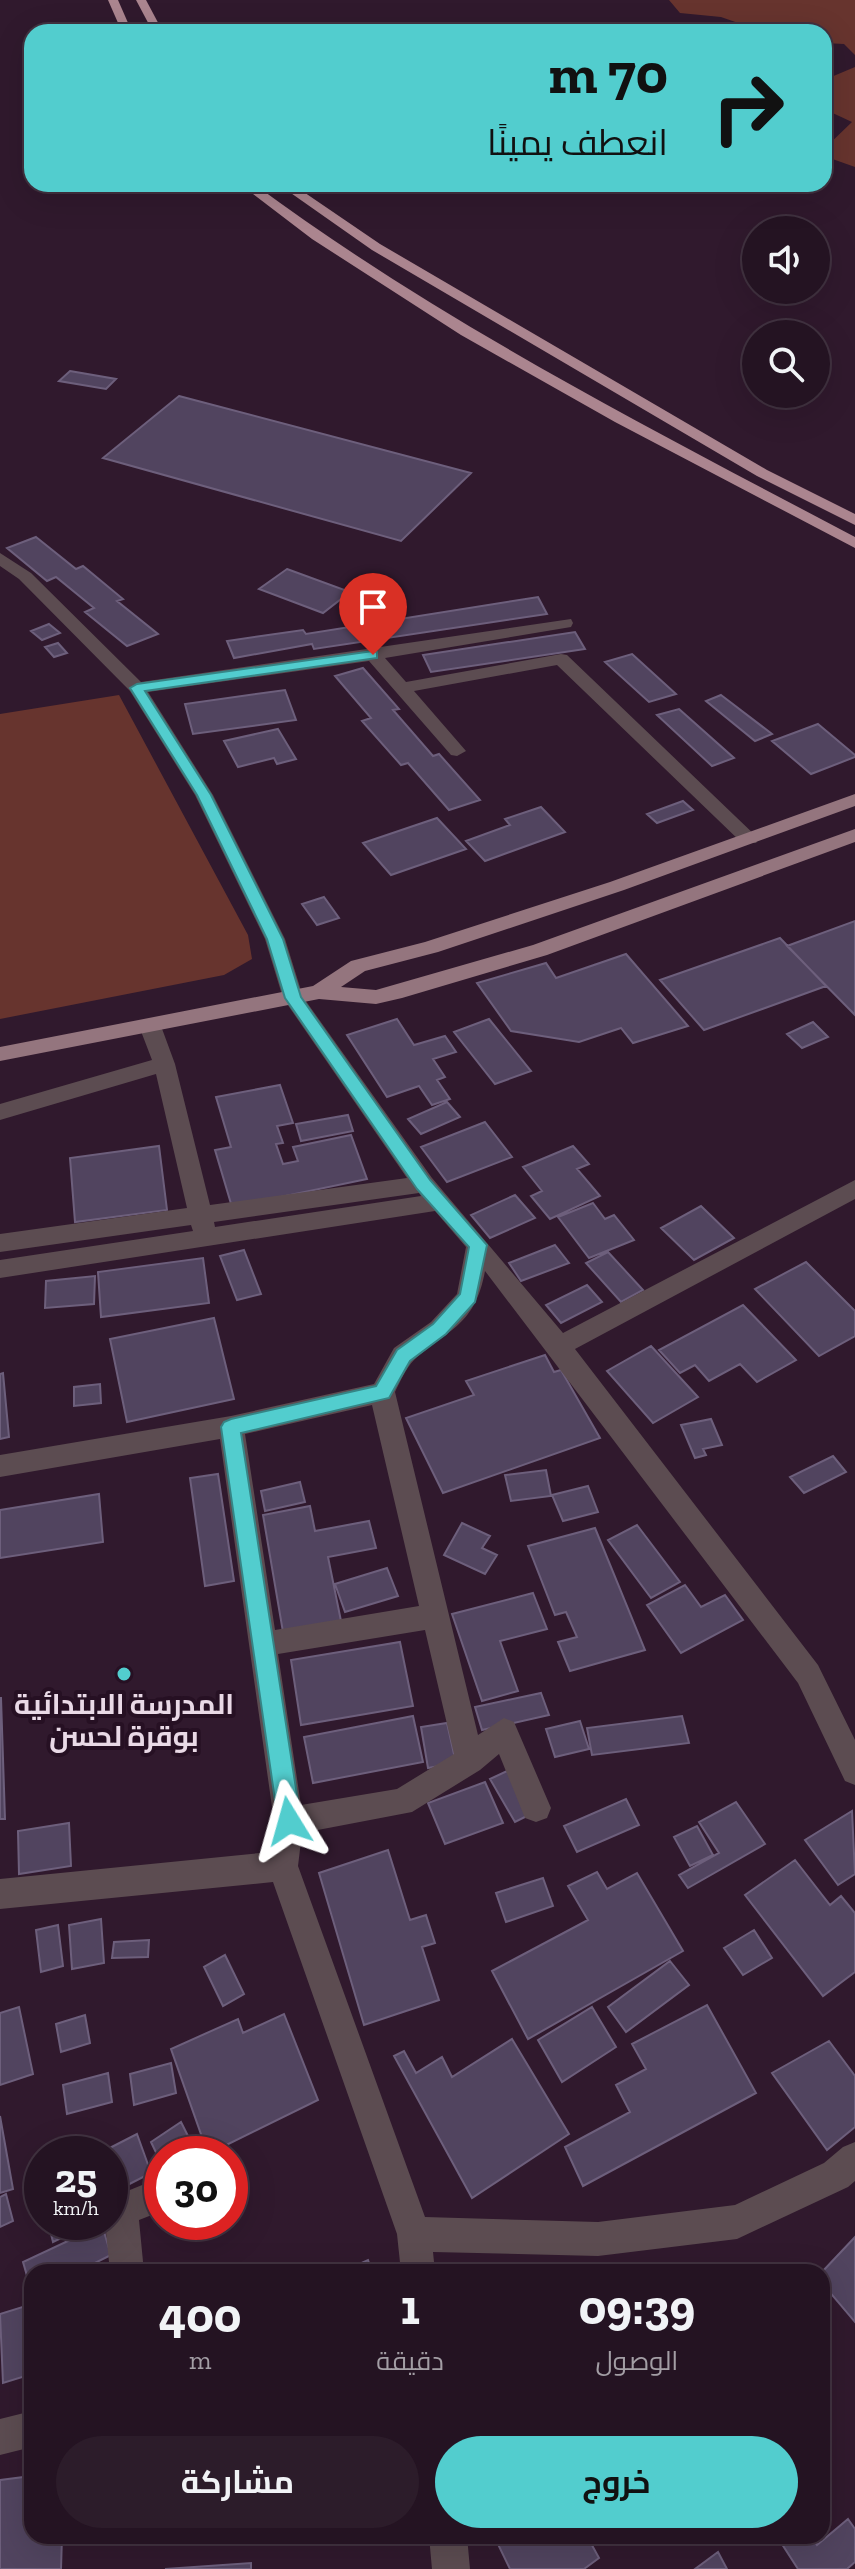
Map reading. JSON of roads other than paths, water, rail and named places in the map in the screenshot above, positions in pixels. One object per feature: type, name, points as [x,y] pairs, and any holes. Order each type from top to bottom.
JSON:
[{"type":"highway","points":[[113,0],[124,24]]},
{"type":"highway","points":[[141,0],[154,24]]},
{"type":"highway","points":[[257,192],[353,263],[532,370],[855,543]]},
{"type":"highway","points":[[296,192],[376,247],[762,473],[855,520]]},
{"type":"main road","points":[[319,992],[358,966],[451,941],[855,800]]},
{"type":"main road","points":[[0,1054],[319,992],[376,997],[402,991],[540,950],[855,835]]},
{"type":"street","points":[[0,558],[25,576],[137,688],[204,795],[275,939],[293,998],[431,1193],[478,1245],[559,1346],[808,1674],[855,1771]]},
{"type":"street","points":[[137,688],[373,655],[565,623]]},
{"type":"street","points":[[373,655],[457,751]]},
{"type":"street","points":[[400,688],[561,659],[749,839]]},
{"type":"street","points":[[150,1026],[164,1064],[204,1227]]},
{"type":"street","points":[[0,1112],[164,1064]]},
{"type":"street","points":[[559,1346],[855,1189]]},
{"type":"street","points":[[0,1269],[204,1227],[431,1193]]},
{"type":"street","points":[[0,1243],[204,1227]]},
{"type":"street","points":[[470,1760],[382,1392],[403,1355],[440,1329],[468,1297],[478,1245]]},
{"type":"street","points":[[0,1466],[231,1427],[382,1392]]},
{"type":"street","points":[[231,1427],[289,1821],[283,1866],[414,2234],[417,2264]]},
{"type":"street","points":[[264,1644],[436,1616]]},
{"type":"street","points":[[289,1821],[402,1802],[470,1760],[504,1732],[536,1808]]},
{"type":"street","points":[[0,1894],[283,1866]]},
{"type":"street","points":[[414,2234],[598,2239],[737,2222],[836,2175],[855,2159]]},
{"type":"street","points":[[126,2264],[121,2210],[144,2201]]},
{"type":"street","points":[[0,2437],[24,2431]]},
{"type":"street","points":[[449,2544],[451,2569]]},
{"type":"place","name":"المدرسة الابتدائية بوقرة لحسن","points":[[124,1674]]}]
